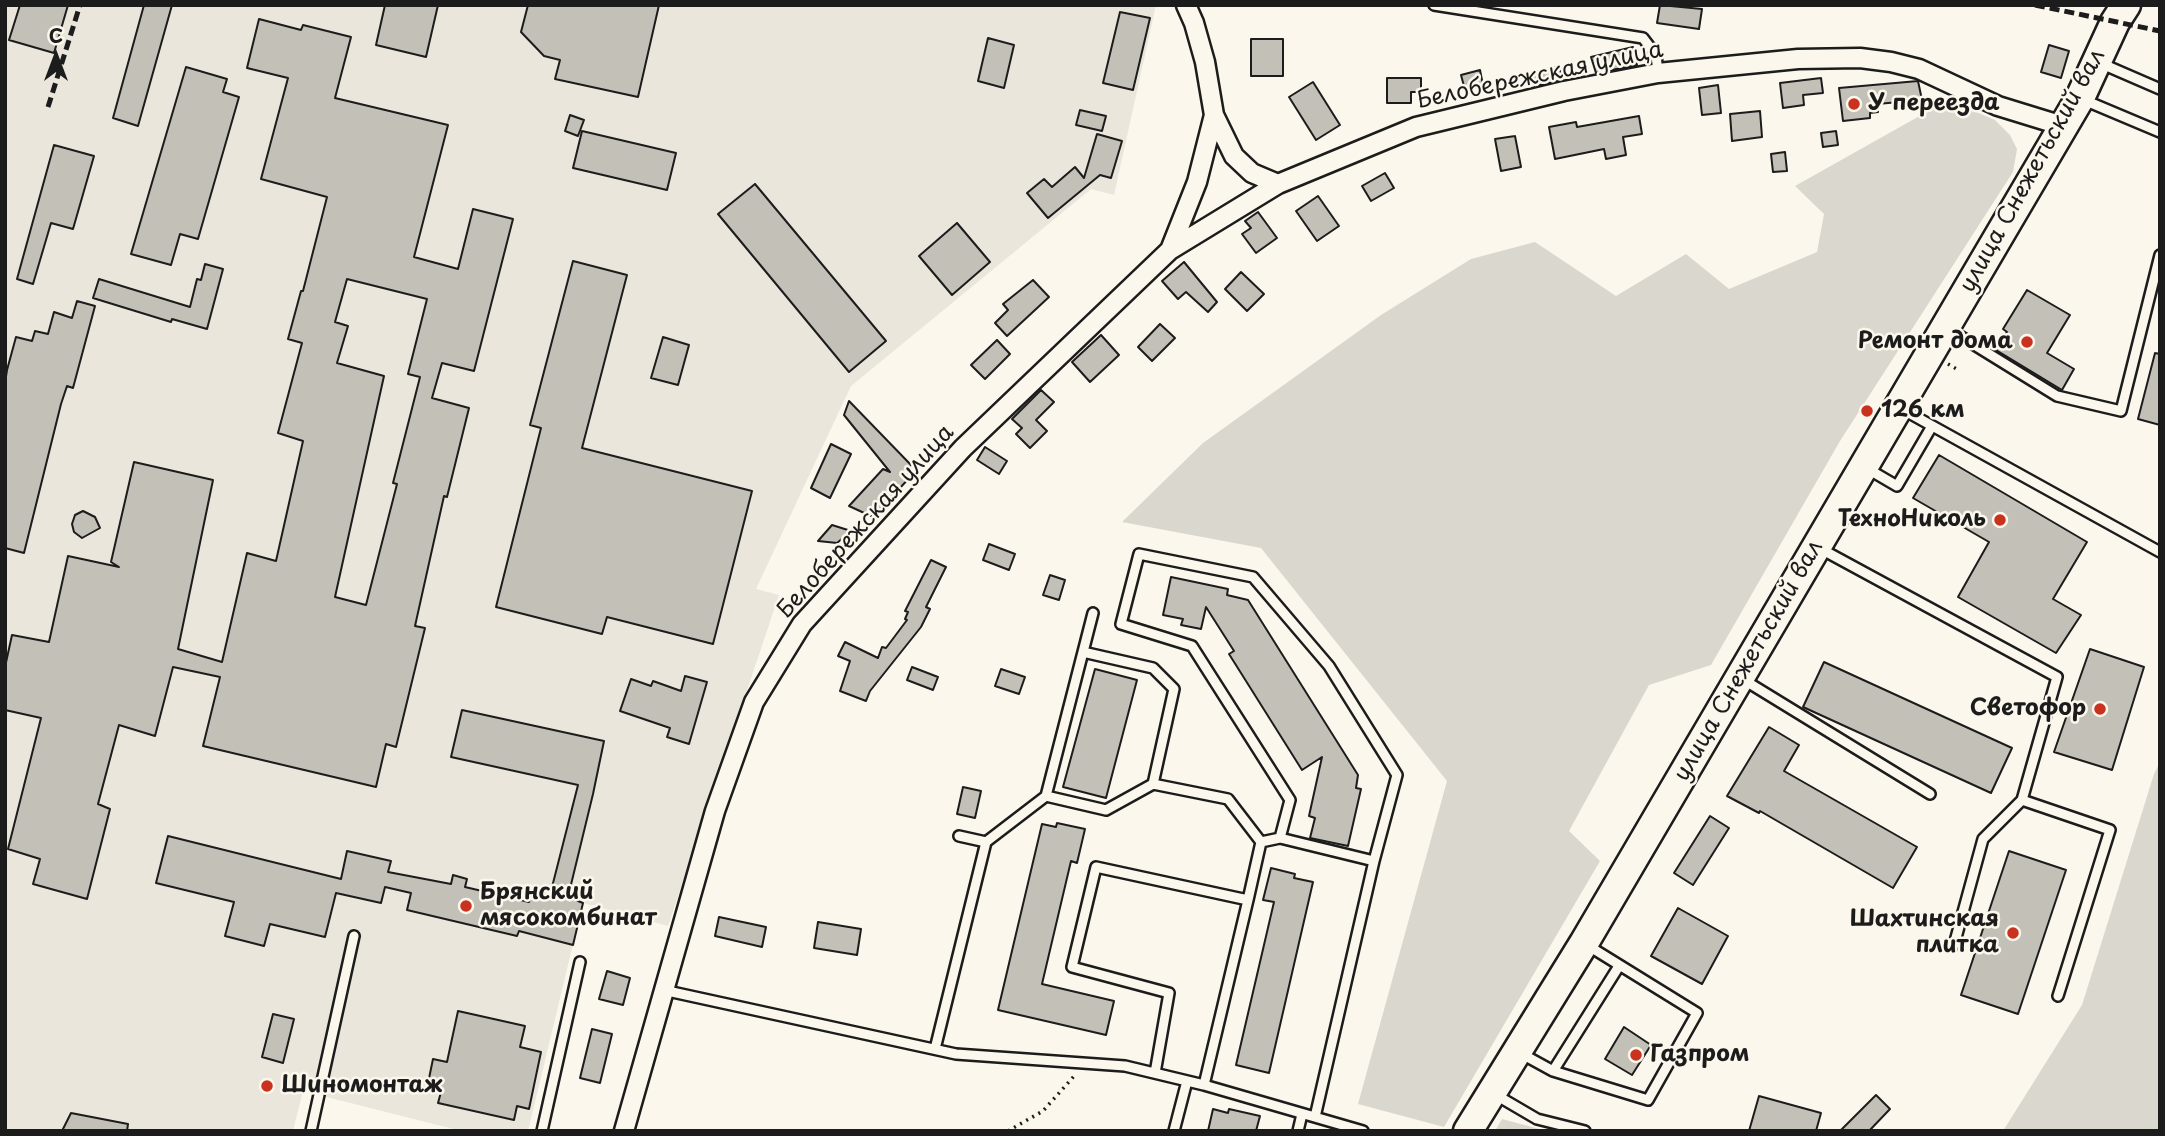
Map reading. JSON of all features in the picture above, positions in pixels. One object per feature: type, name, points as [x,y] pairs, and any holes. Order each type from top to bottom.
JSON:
[{"type":"main road","name":"улица Снежетьский вал","points":[[1468,1131],[1584,943],[2080,98],[2126,5]]},
{"type":"street","name":"Белобережская улица","points":[[1170,250],[1198,182],[1214,115],[1205,62],[1186,5]]},
{"type":"street","name":"Белобережская улица","points":[[624,1131],[715,811],[754,702],[802,624],[963,448],[1170,250],[1278,184],[1416,127],[1564,91],[1658,73],[1798,59],[1860,58],[1891,62],[1919,69],[1998,106],[2063,126]]},
{"type":"street","points":[[1214,115],[1234,156],[1252,173],[1278,184]]},
{"type":"lane","points":[[1434,5],[1643,38],[1656,55],[1658,73]]},
{"type":"lane","points":[[2096,61],[2160,89]]},
{"type":"lane","points":[[2080,98],[2160,132]]},
{"type":"lane","points":[[1946,327],[2057,396],[2121,411],[2160,255]]},
{"type":"lane","points":[[1898,407],[2160,552]]},
{"type":"lane","points":[[1864,466],[1896,486],[1932,426]]},
{"type":"lane","points":[[1817,546],[2057,677],[2022,800],[1983,839],[1954,945]]},
{"type":"lane","points":[[1280,838],[1290,800],[1192,646],[1121,624],[1139,554],[1253,577],[1329,666],[1397,775],[1374,861],[1315,1117]]},
{"type":"lane","points":[[935,1049],[986,842],[1046,796],[1093,613]]},
{"type":"lane","points":[[1083,652],[1153,668],[1174,690],[1153,784]]},
{"type":"lane","points":[[1740,677],[1930,793]]},
{"type":"lane","points":[[1046,796],[1106,810],[1153,784],[1228,799],[1261,842]]},
{"type":"lane","points":[[2022,800],[2110,830],[2058,996]]},
{"type":"lane","points":[[959,836],[986,842]]},
{"type":"lane","points":[[1261,842],[1280,838],[1374,861]]},
{"type":"lane","points":[[1204,1085],[1261,842]]},
{"type":"lane","points":[[1155,1073],[1169,993],[1072,967],[1096,867],[1248,900]]},
{"type":"lane","points":[[311,1131],[354,936]]},
{"type":"lane","points":[[1517,1051],[1553,1071],[1648,1100],[1697,1013],[1584,943]]},
{"type":"lane","points":[[542,1131],[580,962]]},
{"type":"lane","points":[[1553,1071],[1619,966]]},
{"type":"lane","points":[[663,990],[956,1054],[1125,1066],[1204,1085],[1363,1131]]},
{"type":"lane","points":[[1174,1131],[1186,1081]]},
{"type":"lane","points":[[1491,1093],[1538,1119],[1585,1131]]},
{"type":"lane","points":[[1298,1131],[1302,1114]]},
{"type":"path","points":[[1008,1131],[1043,1111],[1085,1063]]},
{"type":"shaded area","points":[[5,5],[1156,5],[1114,195],[1091,189],[851,386],[756,589],[779,595],[668,926],[583,903],[528,1131],[461,1131],[303,1091],[293,1131],[5,1131]]},
{"type":"shaded area","points":[[1948,100],[1995,120],[2010,135],[2017,149],[2013,172],[1840,441],[1711,665],[1649,685],[1569,831],[1600,861],[1444,1127],[1358,1104],[1447,781],[1261,548],[1122,522],[1203,443],[1381,315],[1471,259],[1535,242],[1616,296],[1686,254],[1729,289],[1817,252],[1824,214],[1795,186]]},
{"type":"shaded area","points":[[2160,762],[2160,1131],[2003,1131],[2082,1005]]},
{"type":"shaded area","points":[[1502,1119],[1547,1131],[1495,1131]]},
{"type":"building","points":[[20,5],[68,5],[54,53],[9,40]]},
{"type":"building","points":[[144,5],[172,5],[138,126],[113,118]]},
{"type":"building","points":[[385,5],[438,5],[426,57],[376,45]]},
{"type":"building","points":[[528,5],[659,5],[638,97],[555,79],[560,60],[544,56],[521,32]]},
{"type":"building","points":[[1660,5],[1702,9],[1699,29],[1657,23]]},
{"type":"building","points":[[1120,12],[1150,18],[1133,90],[1103,83]]},
{"type":"building","points":[[259,19],[301,30],[303,25],[351,37],[335,98],[448,125],[414,257],[458,269],[473,209],[513,219],[474,371],[442,363],[432,398],[469,408],[447,497],[444,496],[415,626],[425,628],[396,747],[386,744],[376,787],[203,746],[220,677],[173,667],[155,736],[119,725],[98,804],[110,809],[87,899],[33,884],[40,859],[8,849],[41,718],[5,710],[5,667],[12,635],[49,642],[68,556],[119,567],[111,562],[134,462],[213,480],[178,649],[222,662],[247,553],[276,561],[303,441],[278,433],[302,343],[288,339],[327,197],[261,179],[288,78],[247,68]],"holes":[[[347,279],[427,299],[408,374],[420,377],[393,483],[397,484],[366,605],[335,597],[384,376],[337,363],[348,326],[335,322]]]},
{"type":"building","points":[[988,38],[1014,45],[1004,88],[978,81]]},
{"type":"building","points":[[1251,39],[1283,39],[1283,76],[1251,76]]},
{"type":"building","points":[[2049,45],[2069,51],[2061,78],[2041,72]]},
{"type":"building","points":[[1633,47],[1637,65],[1596,73],[1591,57]]},
{"type":"building","points":[[1559,66],[1563,80],[1535,86],[1532,73]]},
{"type":"building","points":[[186,67],[227,79],[223,92],[239,97],[198,239],[180,234],[171,265],[131,254]]},
{"type":"building","points":[[1480,70],[1483,85],[1465,90],[1461,75]]},
{"type":"building","points":[[1387,78],[1421,78],[1421,92],[1411,92],[1411,103],[1387,103]]},
{"type":"building","points":[[1821,78],[1823,93],[1803,95],[1804,105],[1783,108],[1780,83]]},
{"type":"building","points":[[1918,81],[1922,100],[1877,104],[1878,112],[1870,113],[1870,118],[1843,121],[1839,88]]},
{"type":"building","points":[[1313,82],[1340,125],[1316,140],[1289,97]]},
{"type":"building","points":[[1718,85],[1721,113],[1702,115],[1699,88]]},
{"type":"building","points":[[1080,110],[1106,116],[1102,131],[1076,125]]},
{"type":"building","points":[[1760,111],[1762,137],[1732,141],[1730,114]]},
{"type":"building","points":[[570,115],[584,120],[578,136],[565,131]]},
{"type":"building","points":[[1639,116],[1642,134],[1623,137],[1626,155],[1606,159],[1604,149],[1555,159],[1549,127],[1576,122],[1577,127]]},
{"type":"building","points":[[582,131],[676,153],[667,190],[573,168]]},
{"type":"building","points":[[1836,131],[1838,145],[1823,147],[1821,133]]},
{"type":"building","points":[[1097,134],[1122,141],[1111,178],[1100,175],[1048,218],[1027,193],[1044,179],[1052,187],[1075,167],[1084,178]]},
{"type":"building","points":[[1515,136],[1521,167],[1501,171],[1495,139]]},
{"type":"building","points":[[54,145],[94,156],[73,229],[51,223],[33,284],[17,279]]},
{"type":"building","points":[[1785,152],[1787,171],[1773,172],[1771,154]]},
{"type":"building","points":[[1385,173],[1394,188],[1371,201],[1362,186]]},
{"type":"building","points":[[755,184],[886,341],[849,372],[718,214]]},
{"type":"building","points":[[1318,196],[1339,226],[1317,241],[1296,211]]},
{"type":"building","points":[[1258,212],[1277,238],[1256,253],[1242,234],[1251,228],[1245,221]]},
{"type":"building","points":[[957,223],[990,262],[952,295],[919,256]]},
{"type":"building","points":[[573,261],[627,275],[582,448],[752,491],[713,644],[607,617],[602,634],[496,607],[541,428],[530,425]]},
{"type":"building","points":[[1184,262],[1217,302],[1208,312],[1186,292],[1178,299],[1162,281]]},
{"type":"building","points":[[205,264],[223,269],[207,329],[172,319],[171,322],[93,298],[99,279],[190,307],[197,279],[201,280]]},
{"type":"building","points":[[1241,272],[1264,294],[1247,311],[1225,289]]},
{"type":"building","points":[[1033,280],[1049,297],[1007,336],[995,323],[1008,310],[1003,304]]},
{"type":"building","name":"Ремонт дома","points":[[2027,290],[2070,315],[2047,353],[2074,369],[2062,390],[1996,350],[2007,332],[2003,329]]},
{"type":"building","points":[[77,301],[95,306],[73,388],[67,386],[61,404],[24,553],[5,548],[7,370],[16,337],[32,341],[35,331],[48,334],[54,312],[72,318]]},
{"type":"building","points":[[1160,324],[1175,338],[1152,361],[1138,347]]},
{"type":"building","points":[[1101,335],[1119,355],[1090,382],[1072,362]]},
{"type":"building","points":[[663,337],[689,345],[678,385],[651,378]]},
{"type":"building","points":[[997,340],[1010,354],[985,379],[971,365]]},
{"type":"building","points":[[2155,353],[2160,354],[2160,425],[2138,419]]},
{"type":"building","points":[[1041,390],[1054,402],[1036,420],[1047,431],[1030,448],[1016,434],[1022,428],[1012,419]]},
{"type":"building","points":[[849,401],[911,465],[908,469],[912,475],[873,517],[849,506],[883,469],[890,472],[844,415]]},
{"type":"building","points":[[831,444],[851,454],[830,498],[811,488]]},
{"type":"building","points":[[985,447],[1007,461],[999,474],[977,460]]},
{"type":"building","points":[[1939,455],[2087,542],[2053,599],[2081,615],[2056,653],[1958,597],[1989,542],[1913,498]]},
{"type":"building","points":[[83,511],[95,517],[100,528],[82,538],[74,532],[72,524],[75,515]]},
{"type":"building","points":[[832,525],[851,531],[837,543],[818,541]]},
{"type":"building","points":[[989,544],[1015,554],[1009,570],[983,560]]},
{"type":"building","points":[[931,560],[946,567],[926,607],[930,609],[921,627],[870,691],[866,701],[840,691],[850,661],[838,656],[845,642],[878,658],[882,647],[886,648],[907,620],[905,619],[908,612],[905,611]]},
{"type":"building","points":[[1050,575],[1065,580],[1059,600],[1043,595]]},
{"type":"building","points":[[1171,577],[1228,589],[1227,595],[1248,600],[1358,775],[1356,788],[1361,789],[1348,846],[1310,838],[1315,818],[1309,816],[1322,757],[1302,770],[1229,654],[1234,651],[1206,607],[1201,629],[1181,625],[1183,619],[1163,615]]},
{"type":"building","name":"Светофор","points":[[2090,649],[2144,667],[2112,770],[2054,752]]},
{"type":"building","points":[[1824,662],[2012,748],[1991,793],[1803,707]]},
{"type":"building","points":[[912,667],[938,677],[933,690],[907,680]]},
{"type":"building","points":[[1001,669],[1025,677],[1019,694],[995,686]]},
{"type":"building","points":[[1095,669],[1137,680],[1106,798],[1063,787]]},
{"type":"building","points":[[685,676],[707,682],[689,744],[667,737],[670,728],[620,711],[631,679],[651,686],[653,681],[681,691]]},
{"type":"building","points":[[462,710],[604,741],[568,897],[583,903],[573,945],[519,931],[517,936],[407,910],[411,893],[385,887],[381,903],[336,893],[325,937],[270,924],[264,946],[225,936],[234,902],[156,883],[168,836],[341,879],[347,851],[391,861],[388,872],[451,884],[453,875],[467,879],[465,887],[529,902],[532,891],[550,895],[578,785],[451,757]]},
{"type":"building","points":[[1769,727],[1799,745],[1784,771],[1917,847],[1893,888],[1760,811],[1759,813],[1727,796]]},
{"type":"building","points":[[963,787],[981,791],[975,818],[957,814]]},
{"type":"building","points":[[1710,816],[1729,828],[1693,885],[1674,873]]},
{"type":"building","points":[[1057,823],[1085,829],[1077,863],[1071,861],[1042,984],[1114,1001],[1106,1035],[998,1010],[1042,824],[1056,827]]},
{"type":"building","name":"Шахтинская плитка","points":[[2009,851],[2066,870],[2018,1014],[1961,995]]},
{"type":"building","points":[[1271,868],[1295,874],[1294,878],[1313,882],[1269,1073],[1236,1065],[1274,902],[1263,900]]},
{"type":"building","points":[[1678,908],[1728,936],[1702,984],[1651,956]]},
{"type":"building","points":[[719,917],[766,927],[762,947],[715,936]]},
{"type":"building","points":[[818,922],[861,929],[857,955],[814,948]]},
{"type":"building","points":[[607,971],[630,978],[623,1005],[599,999]]},
{"type":"building","points":[[458,1011],[525,1026],[520,1047],[541,1052],[529,1109],[517,1106],[514,1120],[438,1103],[441,1092],[427,1088],[433,1059],[447,1062]]},
{"type":"building","points":[[273,1014],[294,1019],[283,1063],[262,1057]]},
{"type":"building","points":[[1624,1027],[1651,1045],[1632,1075],[1605,1059]]},
{"type":"building","points":[[592,1029],[612,1034],[600,1083],[580,1078]]},
{"type":"building","points":[[1876,1095],[1890,1109],[1869,1131],[1840,1131]]},
{"type":"building","points":[[1759,1096],[1821,1113],[1816,1131],[1749,1131]]},
{"type":"building","points":[[1213,1109],[1228,1113],[1229,1109],[1260,1116],[1256,1131],[1208,1131]]},
{"type":"building","points":[[71,1113],[128,1124],[127,1131],[62,1131]]},
{"type":"railway","points":[[48,107],[80,5]]},
{"type":"railway","points":[[2035,5],[2160,31]]},
{"type":"place","name":"У переезда","points":[[1854,104]]},
{"type":"place","name":"Ремонт дома","points":[[2027,342]]},
{"type":"place","name":"126 км","points":[[1867,411]]},
{"type":"place","name":"ТехноНиколь","points":[[2000,520]]},
{"type":"place","name":"Светофор","points":[[2100,709]]},
{"type":"place","name":"Брянский мясокомбинат","points":[[466,906]]},
{"type":"place","name":"Шахтинская плитка","points":[[2013,933]]},
{"type":"place","name":"Газпром","points":[[1636,1055]]},
{"type":"place","name":"Шиномонтаж","points":[[267,1086]]}]
